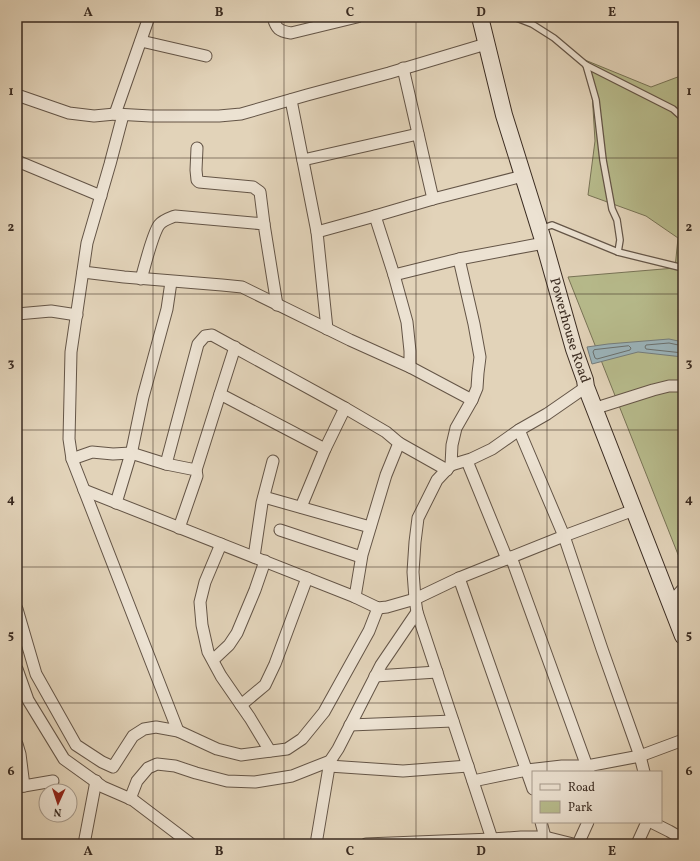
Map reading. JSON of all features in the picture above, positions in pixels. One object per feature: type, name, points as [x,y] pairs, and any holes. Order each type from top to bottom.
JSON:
[{"type":"main road","name":"Powerhouse Road","points":[[480,17],[504,115],[593,409],[683,636]]},
{"type":"street","points":[[149,17],[119,114],[101,196],[87,243],[71,352],[69,439],[72,459],[178,731]]},
{"type":"street","points":[[274,17],[276,26],[282,31],[291,33],[357,17]]},
{"type":"street","points":[[141,42],[206,56]]},
{"type":"street","points":[[17,95],[69,113],[94,116],[119,114],[219,116],[241,114],[486,44]]},
{"type":"street","points":[[403,68],[433,199]]},
{"type":"street","points":[[291,100],[316,232],[327,329]]},
{"type":"street","points":[[303,160],[418,134]]},
{"type":"street","points":[[197,148],[196,170],[197,180],[199,182],[253,187],[260,192],[278,305]]},
{"type":"street","points":[[17,161],[101,196]]},
{"type":"street","points":[[316,232],[433,199],[523,176]]},
{"type":"street","points":[[141,279],[154,236],[159,225],[166,220],[175,216],[264,224]]},
{"type":"street","points":[[375,216],[407,322],[410,368]]},
{"type":"street","points":[[394,276],[541,236]]},
{"type":"street","points":[[449,468],[456,428],[477,388],[480,357],[459,259]]},
{"type":"street","points":[[83,272],[242,288],[410,368],[472,400]]},
{"type":"street","points":[[116,503],[131,453],[143,397],[167,310],[171,282]]},
{"type":"street","points":[[17,314],[51,311],[77,315]]},
{"type":"street","points":[[166,464],[198,344],[204,336],[212,335],[345,408],[386,432],[400,443],[449,468]]},
{"type":"street","points":[[179,528],[197,476],[196,470],[235,347]]},
{"type":"street","points":[[497,840],[473,781],[418,612],[411,600],[418,518],[437,480],[449,468],[492,449],[519,430],[547,414],[585,384]]},
{"type":"street","points":[[593,409],[653,390],[670,386],[683,386]]},
{"type":"street","points":[[220,394],[325,449]]},
{"type":"street","points":[[301,507],[325,449],[345,408]]},
{"type":"street","points":[[519,430],[564,536],[640,756],[644,771]]},
{"type":"street","points":[[355,596],[362,557],[370,527],[386,475],[400,443]]},
{"type":"street","points":[[72,459],[92,452],[113,454],[131,453],[166,464],[196,470]]},
{"type":"street","points":[[254,557],[264,497],[273,461]]},
{"type":"street","points":[[467,461],[509,558],[588,769]]},
{"type":"street","points":[[84,490],[382,607],[411,600],[459,578],[634,510]]},
{"type":"street","points":[[264,497],[370,527]]},
{"type":"street","points":[[280,530],[362,557]]},
{"type":"street","points":[[221,544],[205,582],[200,602],[202,625],[208,652],[220,676],[250,718],[270,751]]},
{"type":"street","points":[[213,660],[229,645],[236,633],[255,590],[265,561]]},
{"type":"street","points":[[241,705],[265,685],[276,664],[307,578]]},
{"type":"street","points":[[459,578],[532,786]]},
{"type":"street","points":[[670,603],[683,589]]},
{"type":"street","points":[[17,610],[36,674],[76,745],[102,762],[113,767],[133,736],[156,726],[178,731],[217,749],[241,755],[287,749],[302,739],[324,712],[382,607]]},
{"type":"street","points":[[316,844],[330,763],[381,665],[418,612]]},
{"type":"street","points":[[376,676],[437,672]]},
{"type":"street","points":[[36,674],[19,677],[28,700],[64,759],[100,784],[128,798],[191,844]]},
{"type":"street","points":[[350,725],[453,721]]},
{"type":"street","points":[[473,781],[527,770],[562,766],[588,769],[640,756],[683,740]]},
{"type":"street","points":[[17,744],[20,754],[21,786],[53,781]]},
{"type":"street","points":[[128,798],[137,781],[148,768],[157,764],[174,766],[227,781],[255,782],[292,776],[330,763],[403,771],[468,766]]},
{"type":"street","points":[[84,844],[100,784]]},
{"type":"street","points":[[542,823],[545,837]]},
{"type":"street","points":[[578,844],[588,823]]},
{"type":"street","points":[[637,844],[648,823]]},
{"type":"street","points":[[653,823],[683,839]]},
{"type":"street","points":[[366,844],[545,837],[573,844]]},
{"type":"lane","points":[[514,17],[532,24],[554,38],[586,65],[674,109],[683,118]]},
{"type":"lane","points":[[586,65],[596,100],[603,160],[612,209],[620,240],[618,252]]},
{"type":"lane","points":[[541,236],[552,225],[618,252],[683,268]]},
{"type":"green space","points":[[580,58],[651,87],[683,75],[683,567],[568,277],[675,268],[678,238],[646,216],[588,195],[595,141],[592,92]]},
{"type":"water","points":[[669,339],[683,342],[683,357],[638,352],[592,364],[587,347],[608,344]]}]
